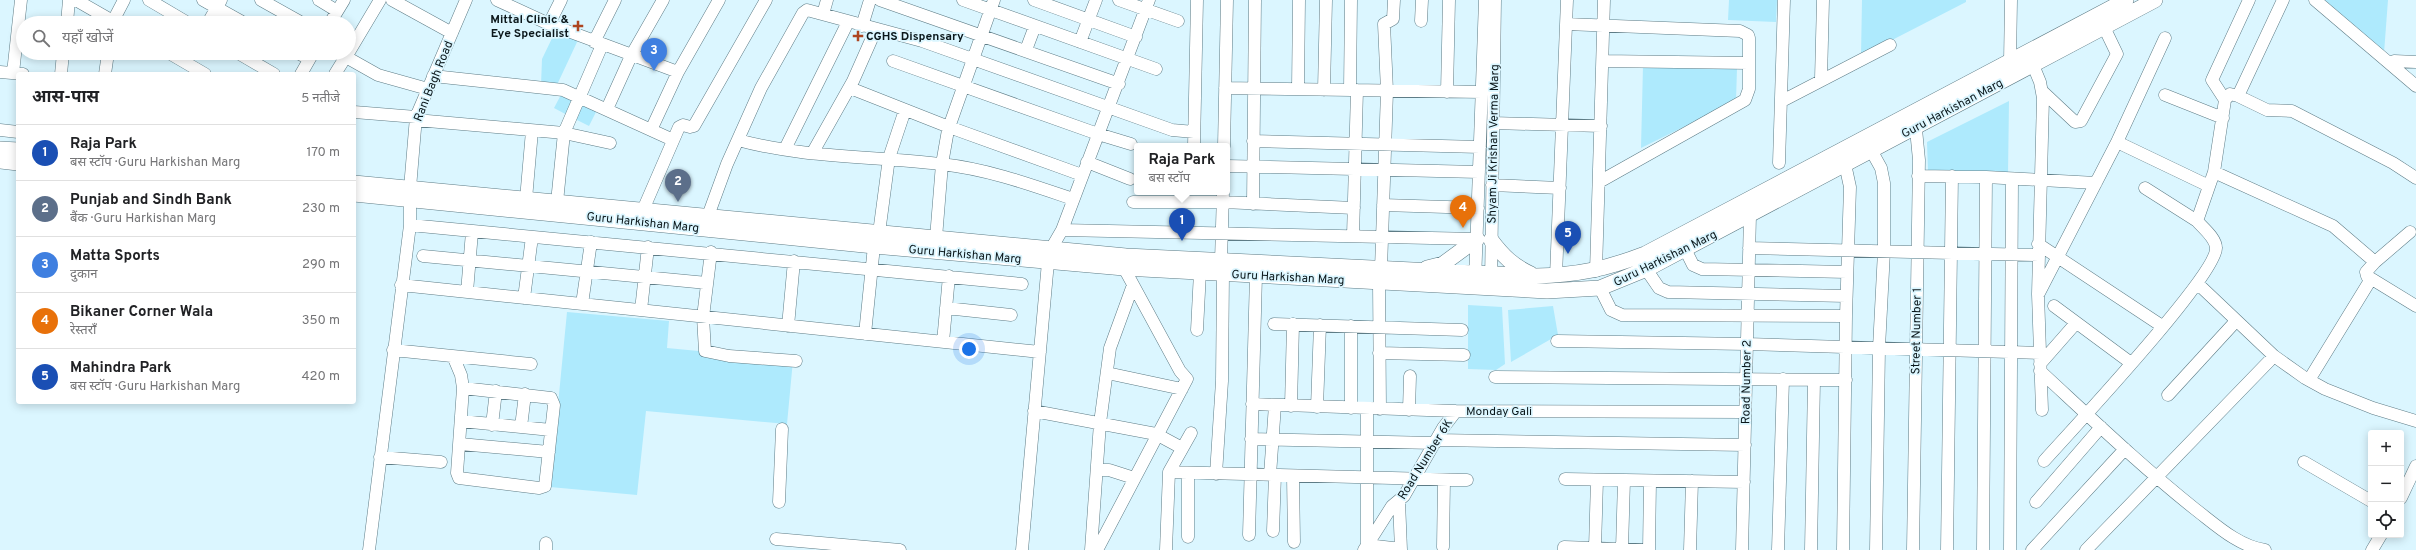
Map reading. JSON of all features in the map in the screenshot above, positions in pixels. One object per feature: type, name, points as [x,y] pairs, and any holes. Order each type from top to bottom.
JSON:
[{"type":"main road","name":"Guru Harkishan Marg","points":[[356,183],[410,194],[1047,255],[1126,256],[1222,267],[1491,281],[1553,291],[1600,288],[1646,270],[1872,150],[1915,120],[2010,62],[2126,0]]},
{"type":"main road","name":"Guru Harkishan Marg","points":[[1491,281],[1596,271],[1645,254],[1915,120],[2033,65],[2155,0]]},
{"type":"main road","points":[[0,149],[16,150]]},
{"type":"main road","points":[[0,162],[16,163]]},
{"type":"main road","name":"Guru Harkishan Marg","points":[[356,194],[410,194],[526,199],[708,216],[877,239],[936,238],[1124,268],[1200,272],[1222,267],[1256,275],[1380,275],[1416,270],[1475,280]]},
{"type":"main road","points":[[1416,270],[1443,264],[1484,239],[1516,267],[1536,276]]},
{"type":"street","points":[[20,16],[21,0]]},
{"type":"street","points":[[68,16],[69,0]]},
{"type":"street","points":[[76,0],[103,16]]},
{"type":"street","points":[[116,16],[124,0]]},
{"type":"street","points":[[149,0],[176,16]]},
{"type":"street","points":[[203,0],[219,4],[235,16]]},
{"type":"street","points":[[261,0],[290,16]]},
{"type":"street","points":[[319,0],[338,11]]},
{"type":"street","points":[[335,16],[344,0]]},
{"type":"street","points":[[356,40],[380,0]]},
{"type":"street","points":[[392,0],[452,34]]},
{"type":"street","name":"Rani Bagh Road","points":[[369,550],[401,285],[410,225],[410,194],[416,118],[466,0]]},
{"type":"street","points":[[497,0],[549,24],[598,44],[678,72]]},
{"type":"street","points":[[549,24],[561,0]]},
{"type":"street","points":[[557,202],[564,133],[581,97],[598,44],[615,0]]},
{"type":"street","points":[[607,109],[630,56],[662,0]]},
{"type":"street","points":[[652,130],[678,72],[719,0]]},
{"type":"street","points":[[643,210],[680,125],[694,126],[766,0]]},
{"type":"street","points":[[823,14],[827,0]]},
{"type":"street","points":[[862,26],[870,0]]},
{"type":"street","points":[[880,0],[1026,50],[1119,84]]},
{"type":"street","points":[[963,0],[992,5],[1034,26],[1156,68]]},
{"type":"street","points":[[1034,0],[1136,36]]},
{"type":"street","points":[[1080,42],[1096,0]]},
{"type":"street","points":[[1119,0],[1147,5],[1178,21]]},
{"type":"street","points":[[1194,143],[1197,0]]},
{"type":"street","points":[[1224,143],[1227,0]]},
{"type":"street","points":[[1253,204],[1252,167],[1255,88],[1255,0]]},
{"type":"street","points":[[1298,89],[1299,0]]},
{"type":"street","points":[[1324,90],[1326,0]]},
{"type":"street","points":[[1351,0],[1356,142],[1354,236]]},
{"type":"street","points":[[1380,409],[1380,275],[1387,91],[1384,24],[1394,19],[1394,0]]},
{"type":"street","points":[[1421,21],[1422,0]]},
{"type":"street","points":[[1447,92],[1449,0]]},
{"type":"street","name":"Shyam Ji Krishan Verma Marg","points":[[1485,0],[1478,208],[1491,281]]},
{"type":"street","name":"Shyam Ji Krishan Verma Marg","points":[[1475,280],[1484,239],[1492,185],[1496,0]]},
{"type":"street","points":[[1556,276],[1567,0]]},
{"type":"street","points":[[1596,271],[1604,0]]},
{"type":"street","points":[[1779,163],[1784,0]]},
{"type":"street","points":[[1821,79],[1823,0]]},
{"type":"street","points":[[2010,62],[2011,0]]},
{"type":"street","points":[[2225,100],[2212,80],[2249,0]]},
{"type":"street","points":[[2238,96],[2283,0]]},
{"type":"street","points":[[2316,0],[2416,86]]},
{"type":"street","points":[[212,16],[219,4]]},
{"type":"street","points":[[936,238],[942,164],[949,127],[992,5]]},
{"type":"street","points":[[1022,550],[1040,352],[1047,255],[1062,230],[1087,162],[1119,84],[1147,5]]},
{"type":"street","points":[[708,216],[738,140],[761,88],[803,13],[808,10],[862,26],[922,41],[1172,130],[1194,132]]},
{"type":"street","points":[[785,149],[848,22]]},
{"type":"street","points":[[1566,24],[1744,32],[1749,38],[1749,89],[1745,100],[1599,182]]},
{"type":"street","points":[[1026,50],[1034,26]]},
{"type":"street","points":[[2042,91],[2075,122],[2081,121],[2117,54],[2104,27]]},
{"type":"street","points":[[813,152],[850,88],[876,29]]},
{"type":"street","points":[[2038,294],[2117,142],[2165,38]]},
{"type":"street","points":[[1782,100],[1890,45]]},
{"type":"street","points":[[18,72],[19,60]]},
{"type":"street","points":[[61,72],[62,60]]},
{"type":"street","points":[[105,72],[107,60]]},
{"type":"street","points":[[190,60],[204,72]]},
{"type":"street","points":[[250,60],[271,72]]},
{"type":"street","points":[[302,72],[309,60]]},
{"type":"street","points":[[336,72],[344,60]]},
{"type":"street","points":[[356,60],[378,75],[428,89]]},
{"type":"street","points":[[893,61],[1098,134],[1131,144]]},
{"type":"street","points":[[1603,61],[1749,63]]},
{"type":"street","points":[[2394,61],[2416,62]]},
{"type":"street","points":[[2033,65],[2042,91],[2038,249],[2042,410]]},
{"type":"street","points":[[0,72],[16,74]]},
{"type":"street","points":[[433,76],[559,89],[581,97],[673,140]]},
{"type":"street","points":[[850,88],[949,127],[1082,175]]},
{"type":"street","points":[[1225,88],[1482,92]]},
{"type":"street","points":[[2197,221],[2214,172],[2225,100],[2230,94],[2238,96],[2267,110],[2292,111],[2393,163],[2416,178]]},
{"type":"street","points":[[2165,95],[2223,118]]},
{"type":"street","points":[[865,334],[872,269],[889,158],[905,110]]},
{"type":"street","points":[[356,112],[564,133],[610,143]]},
{"type":"street","name":"Street Number 1","points":[[1913,550],[1918,176],[1915,120]]},
{"type":"street","points":[[1493,123],[1601,126]]},
{"type":"street","points":[[0,130],[16,132]]},
{"type":"street","points":[[526,199],[532,131]]},
{"type":"street","points":[[738,140],[785,149],[889,158],[994,172],[1073,199]]},
{"type":"street","points":[[1253,141],[1356,142],[1480,147]]},
{"type":"street","points":[[2117,142],[2209,186]]},
{"type":"street","points":[[1872,150],[1881,168],[1884,183],[1884,250],[1878,348],[1876,550]]},
{"type":"street","points":[[1087,162],[1130,179]]},
{"type":"street","points":[[1843,550],[1847,347],[1846,296],[1850,187],[1845,164]]},
{"type":"street","points":[[1230,166],[1355,171],[1479,172]]},
{"type":"street","points":[[2214,172],[2334,226],[2375,262]]},
{"type":"street","points":[[1918,176],[1986,177],[2096,182]]},
{"type":"street","points":[[1948,550],[1952,176]]},
{"type":"street","points":[[1983,550],[1986,177]]},
{"type":"street","points":[[2010,550],[2012,179]]},
{"type":"street","points":[[1492,185],[1560,188]]},
{"type":"street","points":[[2044,461],[2087,414],[2198,284],[2214,257],[2216,248],[2213,239],[2197,221],[2145,188]]},
{"type":"street","points":[[1133,202],[1195,197],[1223,197],[1253,204],[1354,208]]},
{"type":"street","points":[[1216,474],[1222,381],[1223,197]]},
{"type":"street","points":[[1383,206],[1478,208]]},
{"type":"street","name":"Road Number 2","points":[[1742,550],[1750,214]]},
{"type":"street","points":[[410,225],[472,232],[711,252],[1022,284]]},
{"type":"street","points":[[1062,230],[1484,239]]},
{"type":"street","points":[[467,292],[472,232]]},
{"type":"street","points":[[2410,232],[2375,262],[2366,273],[2371,279],[2416,306]]},
{"type":"street","points":[[524,298],[532,237]]},
{"type":"street","points":[[582,304],[591,242]]},
{"type":"street","points":[[641,310],[648,247]]},
{"type":"street","points":[[1749,248],[2011,253],[2038,249],[2058,257],[2162,326]]},
{"type":"street","points":[[1685,249],[1697,268],[1847,272]]},
{"type":"street","points":[[711,252],[703,317],[705,351],[729,356],[796,361]]},
{"type":"street","points":[[423,256],[707,282]]},
{"type":"street","points":[[788,326],[794,261]]},
{"type":"street","points":[[1097,550],[1156,434],[1187,379],[1180,371],[1124,268]]},
{"type":"street","points":[[1646,270],[1659,288],[1668,292],[1846,296]]},
{"type":"street","points":[[1197,330],[1200,272]]},
{"type":"street","points":[[1249,535],[1256,275]]},
{"type":"street","points":[[943,342],[949,276]]},
{"type":"street","points":[[2309,380],[2371,279]]},
{"type":"street","points":[[2198,284],[2274,356],[2309,380],[2325,389],[2373,408],[2416,421]]},
{"type":"street","points":[[401,285],[1040,352]]},
{"type":"street","points":[[1091,550],[1100,423],[1110,348],[1133,285]]},
{"type":"street","points":[[1600,288],[1611,310],[1616,314],[1846,316]]},
{"type":"street","points":[[2054,306],[2131,363]]},
{"type":"street","points":[[946,308],[1011,315]]},
{"type":"street","points":[[2168,395],[2236,321]]},
{"type":"street","points":[[2040,363],[2076,323]]},
{"type":"street","points":[[1274,324],[1462,330]]},
{"type":"street","points":[[1291,406],[1293,324]]},
{"type":"street","points":[[1317,407],[1320,325]]},
{"type":"street","points":[[1351,326],[1351,408]]},
{"type":"street","points":[[1557,341],[1747,344],[2011,353],[2040,363],[2101,428],[2156,478],[2236,539],[2256,549],[2265,550]]},
{"type":"street","points":[[393,350],[531,364]]},
{"type":"street","points":[[1379,353],[1464,355]]},
{"type":"street","points":[[453,356],[461,375],[463,388],[457,473],[462,480],[539,488],[545,486],[554,401],[547,397],[463,388]]},
{"type":"street","points":[[2086,550],[2274,356]]},
{"type":"street","points":[[1107,372],[1182,389]]},
{"type":"street","points":[[1410,376],[1410,410]]},
{"type":"street","points":[[1495,377],[1846,380]]},
{"type":"street","points":[[1778,550],[1783,379]]},
{"type":"street","points":[[1811,550],[1814,380]]},
{"type":"street","points":[[492,425],[496,391]]},
{"type":"street","points":[[521,427],[524,394]]},
{"type":"street","name":"Monday Gali","points":[[1252,404],[1456,411],[1745,412]]},
{"type":"street","points":[[1273,531],[1272,440],[1274,405]]},
{"type":"street","points":[[1367,408],[1365,548],[1401,549],[1399,501]]},
{"type":"street","points":[[1034,411],[1156,434],[1182,448]]},
{"type":"street","name":"Road Number 6K","points":[[1365,548],[1392,506],[1399,501],[1414,479],[1435,441],[1456,411]]},
{"type":"street","points":[[461,421],[551,430]]},
{"type":"street","points":[[2036,502],[2101,428]]},
{"type":"street","points":[[779,502],[782,429]]},
{"type":"street","points":[[1166,550],[1169,472],[1191,433]]},
{"type":"street","points":[[1251,439],[1367,442],[1435,441],[1745,446]]},
{"type":"street","points":[[460,444],[549,452]]},
{"type":"street","points":[[2032,550],[2125,449]]},
{"type":"street","points":[[380,457],[441,462]]},
{"type":"street","points":[[2304,462],[2368,499]]},
{"type":"street","points":[[2404,492],[2416,466]]},
{"type":"street","points":[[1097,470],[1109,470],[1134,478]]},
{"type":"street","points":[[1169,472],[1467,480]]},
{"type":"street","points":[[1188,473],[1188,537]]},
{"type":"street","points":[[1294,476],[1294,542]]},
{"type":"street","points":[[1565,479],[1744,482]]},
{"type":"street","points":[[1443,547],[1444,480]]},
{"type":"street","points":[[1595,548],[1596,480]]},
{"type":"street","points":[[1622,549],[1624,480]]},
{"type":"street","points":[[1564,550],[1564,547],[1649,550],[1650,481]]},
{"type":"street","points":[[1690,550],[1692,481]]},
{"type":"street","points":[[2372,550],[2379,538]]},
{"type":"street","points":[[776,539],[900,550]]},
{"type":"shaded area","points":[[1729,0],[1777,0],[1776,22],[1728,20]]},
{"type":"shaded area","points":[[1862,0],[1966,0],[1966,2],[1861,56]]},
{"type":"shaded area","points":[[2325,0],[2388,0],[2384,53]]},
{"type":"shaded area","points":[[556,30],[578,40],[556,87],[541,85],[542,59]]},
{"type":"shaded area","points":[[1643,66],[1737,68],[1736,101],[1641,148]]},
{"type":"shaded area","points":[[563,91],[578,98],[569,116],[554,108]]},
{"type":"shaded area","points":[[582,100],[598,108],[589,126],[573,118]]},
{"type":"shaded area","points":[[2009,101],[2008,174],[1928,172],[1927,142]]},
{"type":"shaded area","points":[[1468,305],[1502,307],[1505,364],[1496,370],[1468,369]]},
{"type":"shaded area","points":[[1553,306],[1558,335],[1511,362],[1508,310]]},
{"type":"shaded area","points":[[567,312],[669,321],[667,348],[793,360],[787,424],[646,411],[637,495],[550,487]]},
{"type":"place","name":"Mittal Clinic & Eye Specialist","points":[[578,26]]},
{"type":"place","name":"CGHS Dispensary","points":[[858,36]]},
{"type":"place","name":"Matta Sports","points":[[654,71]]},
{"type":"place","name":"Punjab and Sindh Bank","points":[[678,202]]},
{"type":"place","name":"Bikaner Corner Wala","points":[[1463,228]]},
{"type":"place","name":"Raja Park","points":[[1182,241]]},
{"type":"place","name":"Mahindra Park","points":[[1568,254]]}]
